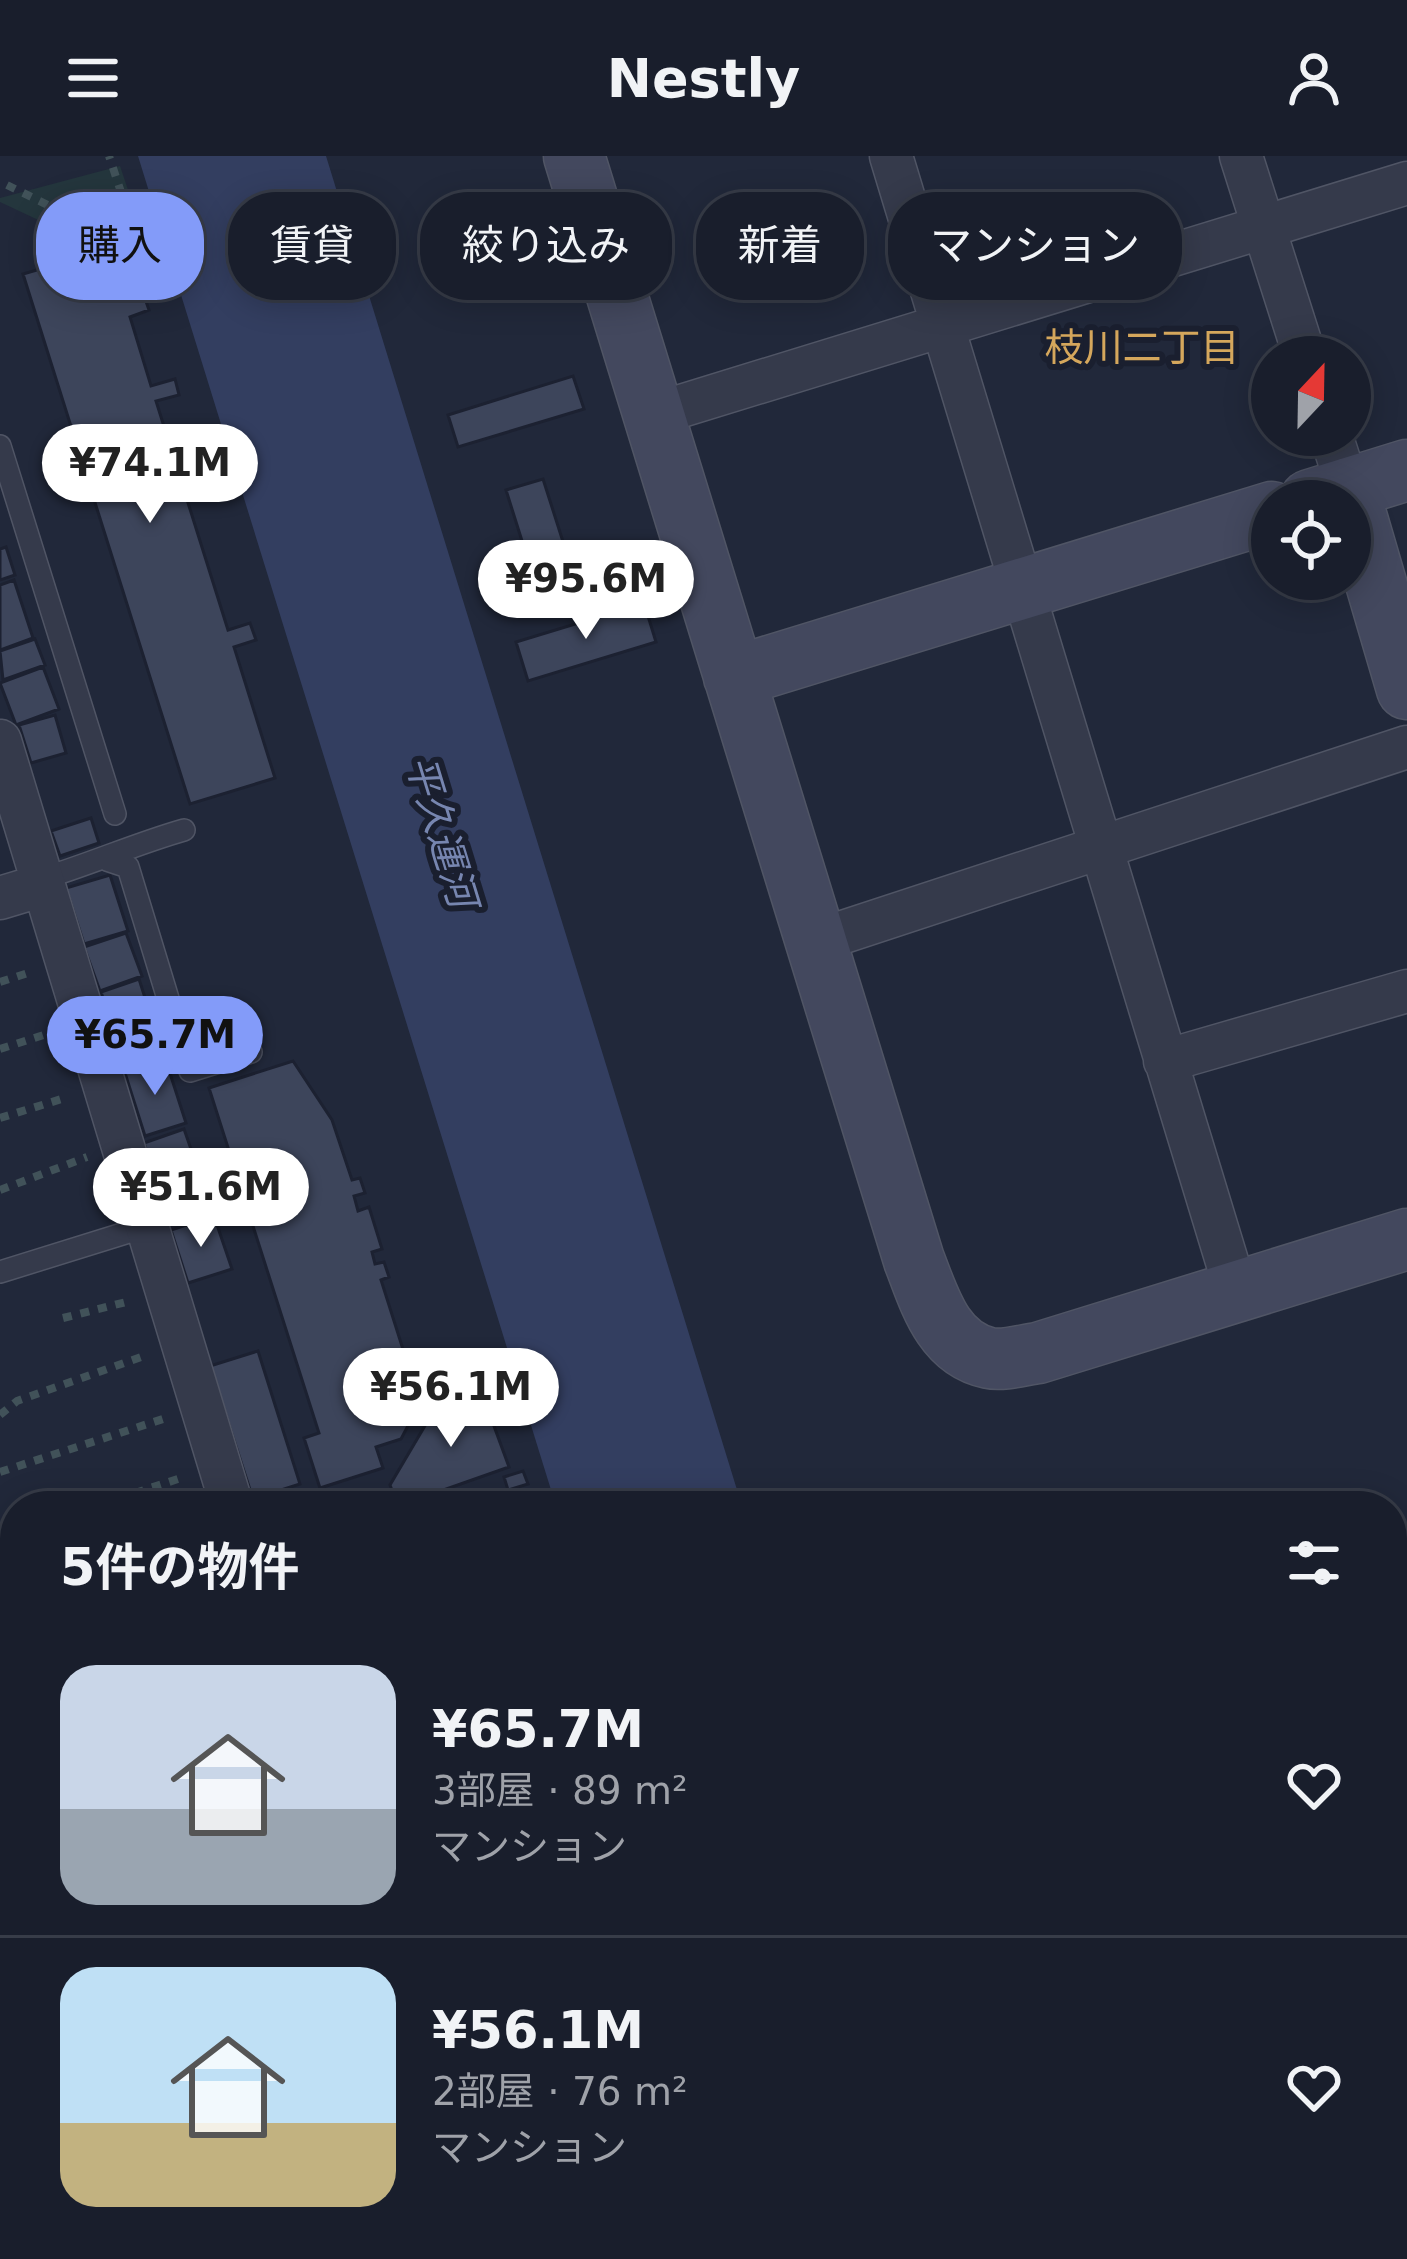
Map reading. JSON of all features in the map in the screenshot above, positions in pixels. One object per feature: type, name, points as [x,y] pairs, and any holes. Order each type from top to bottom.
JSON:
[{"type":"street","points":[[574,156],[914,1260],[937,1319],[963,1347],[991,1359],[1038,1353],[1407,1239]]},
{"type":"street","points":[[891,156],[1236,1291]]},
{"type":"street","points":[[1241,156],[1298,336]]},
{"type":"street","points":[[652,416],[1407,183]]},
{"type":"street","points":[[1407,470],[1329,475],[1407,689]]},
{"type":"street","points":[[734,677],[1251,518]]},
{"type":"street","points":[[0,742],[227,1491]]},
{"type":"street","points":[[816,941],[1407,747]]},
{"type":"street","points":[[0,898],[42,882]]},
{"type":"street","points":[[1166,1061],[1407,991]]},
{"type":"lane","points":[[0,446],[115,814]]},
{"type":"lane","points":[[42,882],[107,860],[125,847],[184,830]]},
{"type":"lane","points":[[107,860],[128,867],[190,1071],[251,1052]]},
{"type":"lane","points":[[0,1272],[148,1226]]},
{"type":"path","points":[[7,184],[80,221],[126,206],[109,156]]},
{"type":"path","points":[[0,1049],[85,1022]]},
{"type":"path","points":[[0,1118],[104,1086]]},
{"type":"path","points":[[0,1190],[122,1143]]},
{"type":"path","points":[[63,1318],[167,1292]]},
{"type":"path","points":[[0,1415],[16,1401],[183,1343]]},
{"type":"path","points":[[0,1472],[202,1407]]},
{"type":"path","points":[[141,1491],[219,1465]]},
{"type":"shaded area","points":[[120,166],[129,192],[36,192],[36,219],[0,198]]},
{"type":"water","name":"平久運河","points":[[138,156],[326,156],[337,192],[228,192],[228,300],[370,300],[737,1491],[551,1491],[183,300],[204,300],[204,192],[149,192]]},
{"type":"building","points":[[36,270],[36,300],[146,300],[149,310],[130,317],[151,386],[175,379],[179,395],[156,401],[228,630],[250,623],[256,640],[234,647],[275,778],[190,804],[23,274]]},
{"type":"building","points":[[573,376],[584,409],[458,447],[448,415]]},
{"type":"building","points":[[543,479],[565,548],[528,560],[506,490]]},
{"type":"building","points":[[6,547],[15,575],[0,580],[0,549]]},
{"type":"building","points":[[567,553],[577,587],[509,608],[499,573]]},
{"type":"building","points":[[14,580],[33,638],[0,650],[0,585]]},
{"type":"building","points":[[644,603],[656,642],[528,681],[516,642]]},
{"type":"building","points":[[35,639],[45,665],[3,680],[0,651]]},
{"type":"building","points":[[43,667],[59,709],[16,725],[0,683]]},
{"type":"building","points":[[55,715],[66,753],[31,763],[19,725]]},
{"type":"building","points":[[91,818],[99,843],[60,856],[51,831]]},
{"type":"building","points":[[110,875],[128,931],[84,944],[66,888]]},
{"type":"building","points":[[126,933],[142,976],[100,991],[84,947]]},
{"type":"building","points":[[139,979],[147,1004],[109,1016],[101,992]]},
{"type":"building","points":[[151,1009],[165,1057],[124,1069],[109,1021]]},
{"type":"building","points":[[166,1061],[186,1123],[145,1136],[125,1073]]},
{"type":"building","points":[[293,1061],[332,1120],[352,1180],[360,1178],[365,1193],[354,1196],[358,1211],[369,1207],[382,1249],[372,1252],[375,1264],[384,1262],[389,1277],[381,1280],[420,1403],[401,1439],[376,1447],[383,1468],[320,1488],[304,1438],[319,1433],[209,1088]]},
{"type":"building","points":[[184,1129],[192,1152],[151,1165],[144,1143]]},
{"type":"building","points":[[193,1154],[212,1212],[169,1225],[150,1167]]},
{"type":"building","points":[[214,1216],[232,1269],[188,1283],[171,1230]]},
{"type":"building","points":[[258,1351],[300,1484],[278,1491],[250,1491],[210,1366]]},
{"type":"building","points":[[480,1388],[509,1467],[441,1491],[392,1491],[390,1485],[439,1402]]},
{"type":"building","points":[[523,1471],[528,1484],[508,1490],[504,1477]]},
{"type":"district","name":"枝川二丁目","points":[[1142,347]]}]
